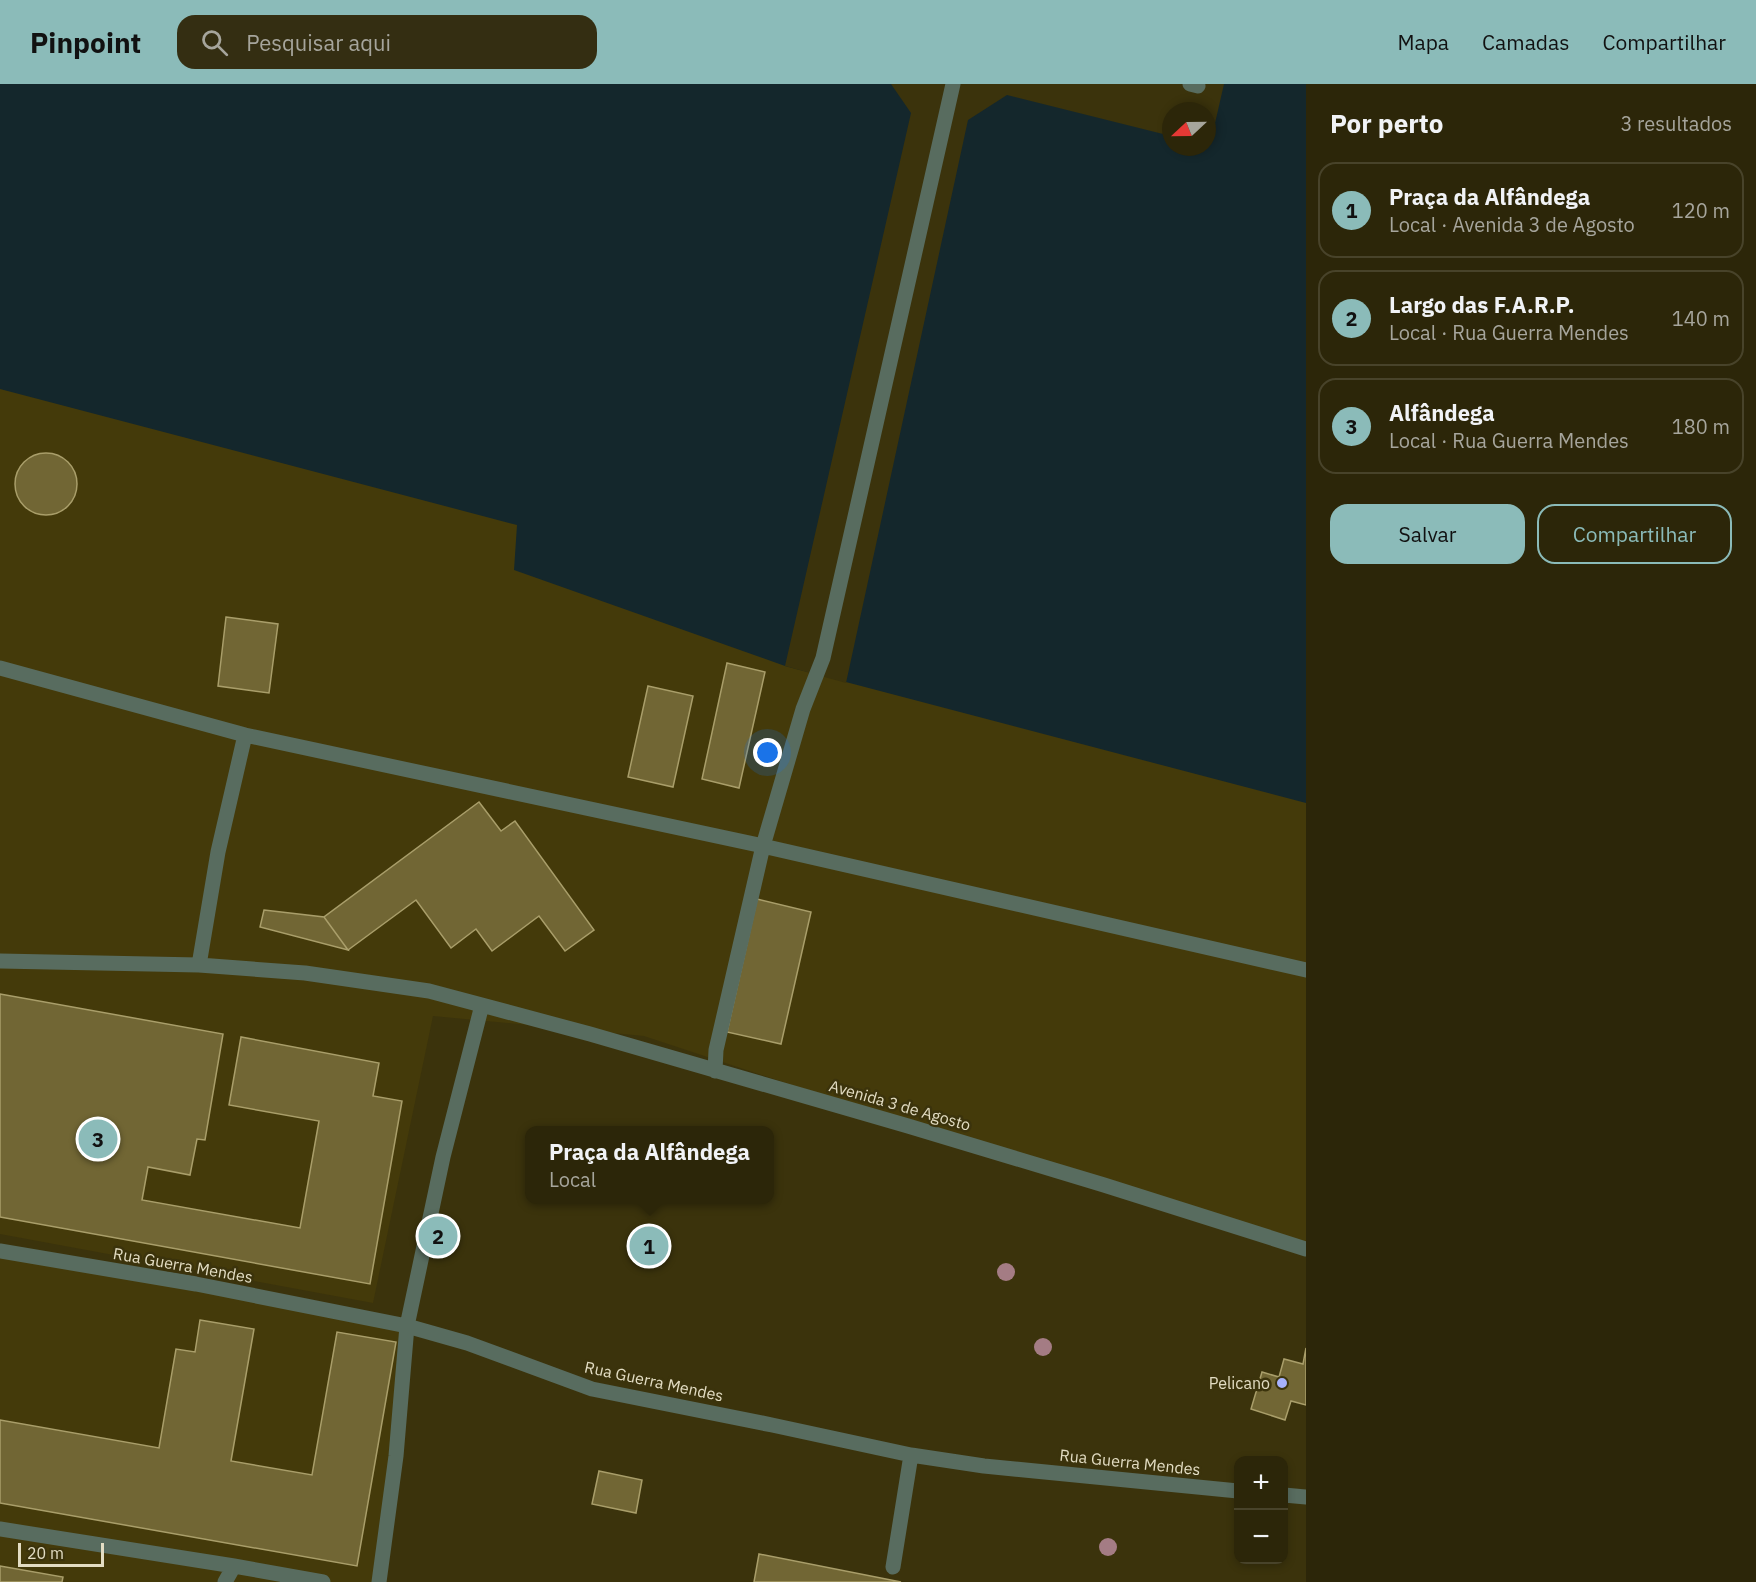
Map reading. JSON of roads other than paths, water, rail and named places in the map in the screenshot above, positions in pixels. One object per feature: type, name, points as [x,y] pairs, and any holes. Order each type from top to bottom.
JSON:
[{"type":"street","points":[[715,1071],[716,1050],[763,846],[803,709],[823,658],[952,84]]},
{"type":"street","points":[[0,668],[245,735],[763,846],[1306,970]]},
{"type":"street","points":[[199,964],[218,852],[245,735]]},
{"type":"street","name":"Avenida 3 de Agosto","points":[[0,961],[199,964],[306,973],[429,991],[1028,1162],[1306,1249]]},
{"type":"street","points":[[379,1582],[396,1456],[407,1326],[443,1157],[482,1005]]},
{"type":"street","name":"Rua Guerra Mendes","points":[[0,1251],[196,1284],[407,1326],[467,1343],[592,1389],[911,1455],[984,1466],[1234,1491]]},
{"type":"street","points":[[892,1567],[911,1455]]},
{"type":"street","points":[[1288,1495],[1306,1497]]},
{"type":"street","points":[[0,1529],[323,1582]]},
{"type":"street","points":[[225,1582],[234,1566]]},
{"type":"water","points":[[0,84],[1306,84],[1306,803],[785,666],[514,570],[517,525],[0,389]]},
{"type":"place","name":"Alfândega","points":[[98,1139]]},
{"type":"place","name":"Largo das F.A.R.P.","points":[[438,1236]]},
{"type":"place","name":"Praça da Alfândega","points":[[649,1246]]},
{"type":"place","name":"Pelicano","points":[[1282,1383]]}]
